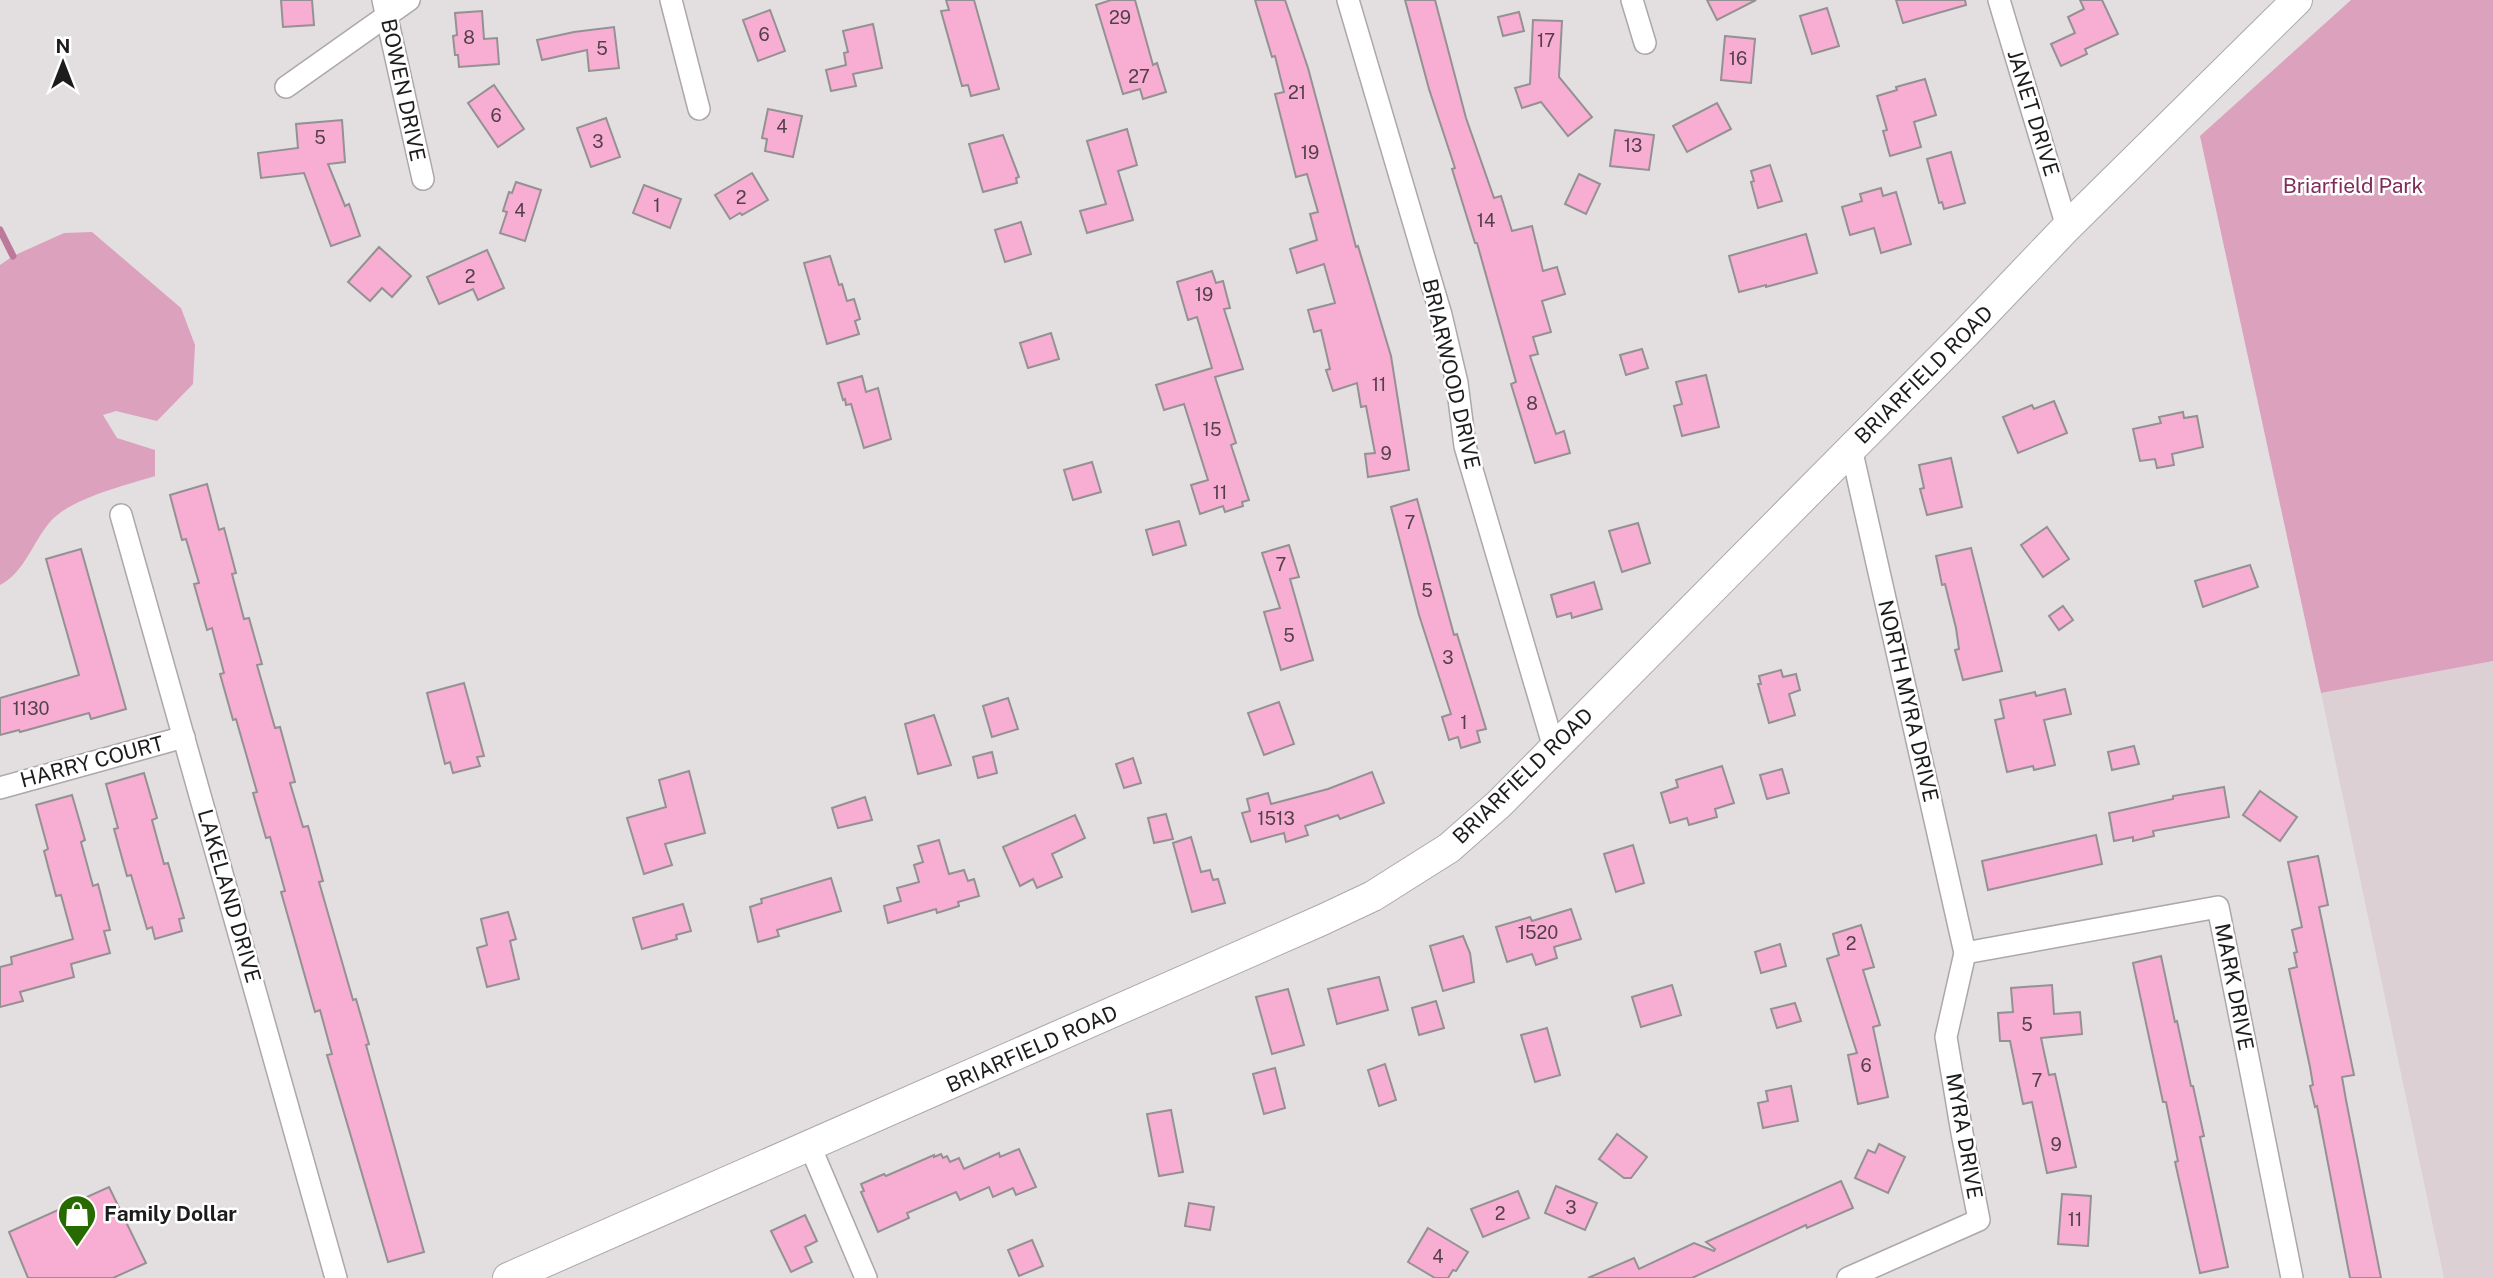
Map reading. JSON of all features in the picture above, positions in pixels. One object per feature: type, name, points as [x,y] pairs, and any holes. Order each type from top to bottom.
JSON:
[{"type":"main road","name":"BRIARFIELD ROAD","points":[[508,1278],[1162,992],[1373,896],[1449,848],[1499,804],[2067,227],[2297,0]]},
{"type":"street","points":[[286,87],[385,8],[409,0]]},
{"type":"street","points":[[671,0],[699,109]]},
{"type":"street","name":"BRIARWOOD DRIVE","points":[[1348,0],[1441,316],[1457,383],[1465,446],[1554,747]]},
{"type":"street","points":[[1632,0],[1645,44]]},
{"type":"street","name":"JANET DRIVE","points":[[1999,0],[2067,227]]},
{"type":"street","name":"BOWEN DRIVE","points":[[385,8],[423,179]]},
{"type":"street","name":"NORTH MYRA DRIVE","points":[[1851,448],[1965,953]]},
{"type":"street","name":"LAKELAND DRIVE","points":[[121,515],[336,1278]]},
{"type":"street","name":"HARRY COURT","points":[[0,788],[184,737]]},
{"type":"street","name":"MARK DRIVE","points":[[1965,953],[2218,907],[2292,1278]]},
{"type":"street","name":"MYRA DRIVE","points":[[1848,1278],[1979,1220],[1946,1037],[1965,953]]},
{"type":"street","points":[[810,1146],[866,1278]]},
{"type":"shaded area","points":[[2493,661],[2493,1278],[2444,1278],[2321,693]]},
{"type":"green space","name":"Briarfield Park","points":[[2351,0],[2493,0],[2493,661],[2321,693],[2200,136]]},
{"type":"green space","points":[[92,232],[181,308],[195,345],[193,384],[157,421],[116,411],[103,415],[117,438],[155,450],[155,476],[70,506],[50,522],[16,573],[0,585],[0,265],[13,256],[64,233]]},
{"type":"building","points":[[281,0],[312,0],[314,25],[283,27]]},
{"type":"building","points":[[946,0],[974,0],[999,89],[971,96],[968,85],[962,86],[941,11],[949,10]]},
{"type":"building","points":[[1111,0],[1135,0],[1153,65],[1157,63],[1166,92],[1143,99],[1140,89],[1123,94],[1096,5]]},
{"type":"building","points":[[1255,0],[1285,0],[1308,68],[1356,247],[1358,246],[1391,356],[1409,470],[1368,477],[1365,454],[1375,453],[1366,406],[1361,407],[1357,383],[1333,391],[1326,370],[1330,369],[1321,330],[1314,332],[1308,310],[1335,303],[1324,264],[1297,273],[1290,249],[1317,240],[1310,214],[1318,212],[1307,174],[1296,177],[1275,94],[1284,92],[1275,56],[1272,57]]},
{"type":"building","points":[[1405,0],[1435,0],[1466,118],[1494,198],[1501,196],[1512,231],[1532,226],[1543,271],[1557,267],[1565,294],[1542,301],[1551,332],[1533,337],[1538,354],[1530,356],[1556,434],[1564,431],[1570,453],[1535,463],[1511,384],[1516,382],[1477,243],[1452,169],[1455,168],[1429,89]]},
{"type":"building","points":[[1707,0],[1756,0],[1717,20]]},
{"type":"building","points":[[1896,0],[1965,0],[1966,5],[1903,23]]},
{"type":"building","points":[[2080,0],[2102,0],[2118,34],[2085,49],[2087,54],[2061,66],[2051,44],[2075,33],[2068,17],[2084,9]]},
{"type":"building","points":[[1827,8],[1839,46],[1812,54],[1800,16]]},
{"type":"building","points":[[770,10],[785,51],[758,61],[743,20]]},
{"type":"building","points":[[482,11],[484,39],[497,38],[499,64],[459,67],[453,36],[457,35],[455,13]]},
{"type":"building","points":[[1519,12],[1524,31],[1503,36],[1498,17]]},
{"type":"building","points":[[1533,20],[1562,21],[1559,77],[1592,117],[1568,136],[1541,102],[1522,108],[1515,88],[1530,84]]},
{"type":"building","points":[[873,24],[882,68],[853,74],[856,86],[831,91],[826,70],[846,65],[844,53],[848,52],[843,31]]},
{"type":"building","points":[[614,27],[619,68],[589,71],[587,50],[542,60],[537,40]]},
{"type":"building","points":[[1725,36],[1755,39],[1751,83],[1721,80]]},
{"type":"building","points":[[1925,79],[1936,115],[1914,122],[1921,147],[1890,156],[1883,131],[1887,130],[1877,96],[1897,90],[1896,87]]},
{"type":"building","points":[[494,85],[524,129],[498,147],[468,103]]},
{"type":"building","points":[[1717,103],[1731,129],[1687,152],[1673,126]]},
{"type":"building","points":[[768,109],[802,116],[793,157],[765,151],[767,139],[762,138]]},
{"type":"building","points":[[606,118],[620,157],[591,167],[577,128]]},
{"type":"building","points":[[342,120],[345,162],[328,164],[345,206],[349,204],[360,236],[331,246],[304,173],[261,178],[258,153],[298,148],[296,124]]},
{"type":"building","points":[[1127,129],[1137,165],[1118,171],[1133,220],[1087,233],[1080,211],[1106,204],[1087,141]]},
{"type":"building","points":[[1615,130],[1654,135],[1649,170],[1610,166]]},
{"type":"building","points":[[1003,135],[1019,177],[1016,178],[1017,183],[983,192],[969,144]]},
{"type":"building","points":[[1951,152],[1965,203],[1944,209],[1942,202],[1939,203],[1927,159]]},
{"type":"building","points":[[1770,165],[1782,201],[1758,208],[1751,171]]},
{"type":"building","points":[[752,173],[768,200],[730,219],[715,195]]},
{"type":"building","points":[[1579,174],[1600,184],[1586,214],[1565,204]]},
{"type":"building","points":[[516,182],[541,190],[525,241],[500,233],[507,212],[503,211],[509,192],[512,193]]},
{"type":"building","points":[[644,185],[681,199],[670,228],[633,213]]},
{"type":"building","points":[[1881,188],[1883,196],[1896,192],[1911,244],[1881,253],[1874,228],[1850,235],[1842,207],[1862,201],[1860,194]]},
{"type":"building","points":[[1021,222],[1031,254],[1005,262],[995,230]]},
{"type":"building","points":[[1806,234],[1817,273],[1739,292],[1729,256]]},
{"type":"building","points":[[379,247],[411,276],[392,297],[382,288],[370,301],[348,282]]},
{"type":"building","points":[[487,250],[504,288],[478,300],[473,289],[439,304],[427,277]]},
{"type":"building","points":[[830,256],[839,285],[842,284],[847,301],[854,299],[860,319],[855,321],[859,334],[827,344],[804,263]]},
{"type":"building","points":[[1212,271],[1216,283],[1223,281],[1230,308],[1224,309],[1243,369],[1215,377],[1236,443],[1231,445],[1249,500],[1242,502],[1243,506],[1225,512],[1223,506],[1200,514],[1191,485],[1208,480],[1184,404],[1164,410],[1156,385],[1212,368],[1197,317],[1188,320],[1177,282]]},
{"type":"building","points":[[1051,333],[1059,359],[1028,368],[1020,343]]},
{"type":"building","points":[[1642,349],[1648,368],[1626,375],[1620,355]]},
{"type":"building","points":[[1706,375],[1719,427],[1682,436],[1674,406],[1682,404],[1676,382]]},
{"type":"building","points":[[862,376],[866,392],[878,388],[891,439],[864,448],[851,404],[846,405],[838,383]]},
{"type":"building","points":[[2054,401],[2067,433],[2018,453],[2003,417],[2032,405],[2034,409]]},
{"type":"building","points":[[2183,412],[2184,418],[2197,416],[2203,447],[2172,454],[2174,465],[2157,468],[2155,459],[2140,461],[2133,429],[2161,423],[2159,417]]},
{"type":"building","points":[[1951,458],[1962,507],[1927,515],[1920,489],[1924,488],[1919,465]]},
{"type":"building","points":[[1092,462],[1101,492],[1073,500],[1064,470]]},
{"type":"building","points":[[207,484],[219,530],[224,528],[244,619],[249,618],[262,664],[257,665],[275,728],[280,727],[295,782],[290,783],[303,827],[308,826],[323,881],[319,882],[353,1000],[356,999],[369,1044],[366,1045],[424,1252],[388,1262],[327,1055],[332,1054],[320,1010],[315,1012],[281,892],[285,891],[270,837],[266,838],[253,793],[257,792],[220,674],[224,673],[212,628],[207,630],[194,584],[199,583],[186,539],[182,540],[170,495]]},
{"type":"building","points":[[1417,499],[1454,635],[1457,634],[1486,729],[1477,731],[1480,742],[1461,748],[1458,737],[1449,740],[1442,717],[1451,714],[1419,615],[1391,507]]},
{"type":"building","points":[[1179,521],[1186,545],[1153,555],[1146,530]]},
{"type":"building","points":[[1638,523],[1650,563],[1622,572],[1609,531]]},
{"type":"building","points":[[2047,527],[2069,559],[2043,577],[2021,545]]},
{"type":"building","points":[[1289,545],[1299,577],[1290,579],[1313,660],[1281,670],[1264,612],[1280,608],[1262,553]]},
{"type":"building","points":[[1971,548],[2002,671],[1963,680],[1955,650],[1959,649],[1956,628],[1936,556]]},
{"type":"building","points":[[81,549],[126,709],[91,719],[89,713],[0,735],[0,698],[79,675],[46,559]]},
{"type":"building","points":[[2250,565],[2258,587],[2203,607],[2195,581]]},
{"type":"building","points":[[1594,582],[1602,609],[1572,618],[1571,613],[1557,617],[1551,595]]},
{"type":"building","points":[[2063,606],[2073,620],[2059,630],[2049,616]]},
{"type":"building","points":[[1781,670],[1783,677],[1796,674],[1800,690],[1789,694],[1795,715],[1769,723],[1758,684],[1761,684],[1759,676]]},
{"type":"building","points":[[464,683],[484,756],[477,757],[480,766],[453,773],[450,762],[445,764],[427,693]]},
{"type":"building","points":[[2065,689],[2071,714],[2044,720],[2055,765],[2034,770],[2033,766],[2007,772],[1995,720],[2004,718],[2000,700]]},
{"type":"building","points":[[1008,698],[1018,729],[992,737],[983,706]]},
{"type":"building","points":[[1279,702],[1294,744],[1264,755],[1248,713]]},
{"type":"building","points":[[934,715],[951,765],[918,774],[905,724]]},
{"type":"building","points":[[2134,746],[2139,764],[2112,770],[2108,752]]},
{"type":"building","points":[[992,752],[997,773],[978,778],[973,757]]},
{"type":"building","points":[[1133,758],[1141,783],[1124,788],[1116,764]]},
{"type":"building","points":[[1722,766],[1734,803],[1715,809],[1717,817],[1689,825],[1687,818],[1670,823],[1661,793],[1678,787],[1676,780]]},
{"type":"building","points":[[1782,769],[1789,793],[1767,799],[1760,775]]},
{"type":"building","points":[[689,771],[705,833],[665,844],[672,865],[644,874],[627,818],[666,807],[659,780]]},
{"type":"building","points":[[1372,772],[1384,803],[1340,819],[1338,815],[1305,826],[1308,835],[1286,842],[1284,833],[1251,842],[1242,813],[1250,811],[1247,799],[1268,793],[1271,804],[1328,789]]},
{"type":"building","points":[[144,773],[157,818],[152,820],[164,864],[168,863],[184,918],[179,919],[182,931],[155,939],[152,927],[147,929],[131,875],[127,876],[114,829],[118,828],[106,784]]},
{"type":"building","points":[[2224,787],[2229,817],[2153,831],[2154,836],[2133,841],[2133,837],[2114,841],[2109,813],[2173,799],[2173,796]]},
{"type":"building","points":[[2260,791],[2297,817],[2280,841],[2243,815]]},
{"type":"building","points":[[72,795],[85,840],[81,842],[93,886],[98,884],[110,930],[104,931],[110,953],[71,964],[74,977],[20,992],[23,1001],[0,1007],[0,967],[12,964],[11,957],[73,939],[61,895],[56,896],[44,851],[48,849],[36,805]]},
{"type":"building","points":[[865,797],[872,820],[838,828],[832,808]]},
{"type":"building","points":[[1166,814],[1173,839],[1154,843],[1148,818]]},
{"type":"building","points":[[1075,815],[1085,838],[1052,854],[1062,877],[1037,888],[1033,879],[1020,886],[1003,847]]},
{"type":"building","points":[[2096,835],[2102,864],[1988,890],[1982,861]]},
{"type":"building","points":[[1191,837],[1201,872],[1210,870],[1213,880],[1218,879],[1225,903],[1192,912],[1173,843]]},
{"type":"building","points":[[939,840],[949,874],[964,870],[968,881],[974,879],[979,896],[958,902],[959,906],[937,913],[936,909],[888,923],[884,906],[901,901],[897,888],[919,882],[914,865],[923,862],[918,846]]},
{"type":"building","points":[[1633,845],[1644,883],[1616,892],[1604,854]]},
{"type":"building","points":[[2318,856],[2328,905],[2319,907],[2354,1075],[2342,1077],[2381,1278],[2350,1278],[2289,969],[2297,967],[2292,930],[2302,927],[2288,862]]},
{"type":"building","points":[[831,878],[841,911],[777,930],[779,936],[758,942],[750,907],[762,903],[761,899]]},
{"type":"building","points":[[683,904],[691,931],[676,935],[677,939],[642,949],[633,918]]},
{"type":"building","points":[[1571,909],[1581,939],[1554,947],[1557,958],[1536,965],[1532,954],[1507,962],[1496,927],[1530,917],[1532,921]]},
{"type":"building","points":[[508,912],[516,939],[510,941],[519,979],[487,987],[477,948],[487,945],[481,919]]},
{"type":"building","points":[[1861,925],[1874,967],[1863,970],[1880,1025],[1873,1027],[1888,1097],[1858,1104],[1848,1055],[1857,1053],[1827,959],[1839,955],[1833,934]]},
{"type":"building","points":[[1463,936],[1470,953],[1474,982],[1443,991],[1430,946]]},
{"type":"building","points":[[1780,944],[1786,966],[1761,973],[1755,952]]},
{"type":"building","points":[[2161,956],[2204,1136],[2200,1137],[2228,1267],[2200,1273],[2175,1162],[2178,1161],[2166,1102],[2163,1102],[2133,963]]},
{"type":"building","points":[[1379,977],[1388,1010],[1337,1024],[1328,989]]},
{"type":"building","points":[[1672,985],[1681,1015],[1641,1027],[1632,997]]},
{"type":"building","points":[[2052,985],[2054,1014],[2080,1012],[2082,1034],[2041,1038],[2049,1075],[2055,1074],[2076,1167],[2047,1173],[2032,1102],[2023,1104],[2010,1041],[2000,1041],[1998,1013],[2013,1012],[2011,988]]},
{"type":"building","points":[[1288,989],[1304,1045],[1272,1054],[1256,997]]},
{"type":"building","points":[[1436,1001],[1444,1028],[1419,1035],[1412,1008]]},
{"type":"building","points":[[1795,1003],[1801,1021],[1777,1028],[1771,1009]]},
{"type":"building","points":[[1547,1028],[1560,1075],[1535,1082],[1521,1035]]},
{"type":"building","points":[[1385,1064],[1396,1100],[1379,1106],[1368,1070]]},
{"type":"building","points":[[1275,1068],[1285,1108],[1264,1114],[1253,1074]]},
{"type":"building","points":[[1791,1086],[1798,1121],[1763,1128],[1758,1103],[1768,1101],[1766,1091]]},
{"type":"building","points":[[1171,1110],[1183,1172],[1159,1176],[1147,1114]]},
{"type":"building","points":[[1617,1134],[1647,1157],[1631,1178],[1624,1178],[1599,1159]]},
{"type":"building","points":[[1879,1144],[1905,1157],[1888,1193],[1855,1178],[1868,1150],[1875,1153]]},
{"type":"building","points":[[1019,1149],[1036,1187],[1016,1195],[1013,1188],[993,1197],[989,1187],[960,1200],[956,1192],[907,1213],[909,1218],[878,1232],[861,1192],[864,1191],[861,1184],[934,1155],[941,1154],[943,1158],[947,1156],[950,1162],[959,1158],[964,1169],[999,1153],[1000,1157]]},
{"type":"building","points":[[1841,1181],[1853,1208],[1807,1228],[1806,1225],[1692,1278],[1588,1278],[1634,1258],[1639,1269],[1694,1243],[1714,1251],[1706,1242]]},
{"type":"building","points":[[1556,1186],[1597,1203],[1585,1230],[1545,1213]]},
{"type":"building","name":"Family Dollar","points":[[109,1187],[146,1263],[113,1278],[28,1278],[9,1232]]},
{"type":"building","points":[[1518,1191],[1529,1218],[1483,1237],[1471,1209]]},
{"type":"building","points":[[2062,1194],[2091,1196],[2088,1246],[2058,1244]]},
{"type":"building","points":[[1189,1203],[1214,1207],[1210,1230],[1185,1226]]},
{"type":"building","points":[[805,1215],[817,1241],[805,1247],[812,1262],[791,1272],[771,1231]]},
{"type":"building","points":[[1428,1228],[1468,1252],[1448,1278],[1435,1278],[1408,1262]]},
{"type":"building","points":[[1032,1240],[1043,1266],[1019,1276],[1008,1250]]},
{"type":"waterway","points":[[0,230],[13,256]]},
{"type":"place","name":"Family Dollar","points":[[77,1248]]}]
